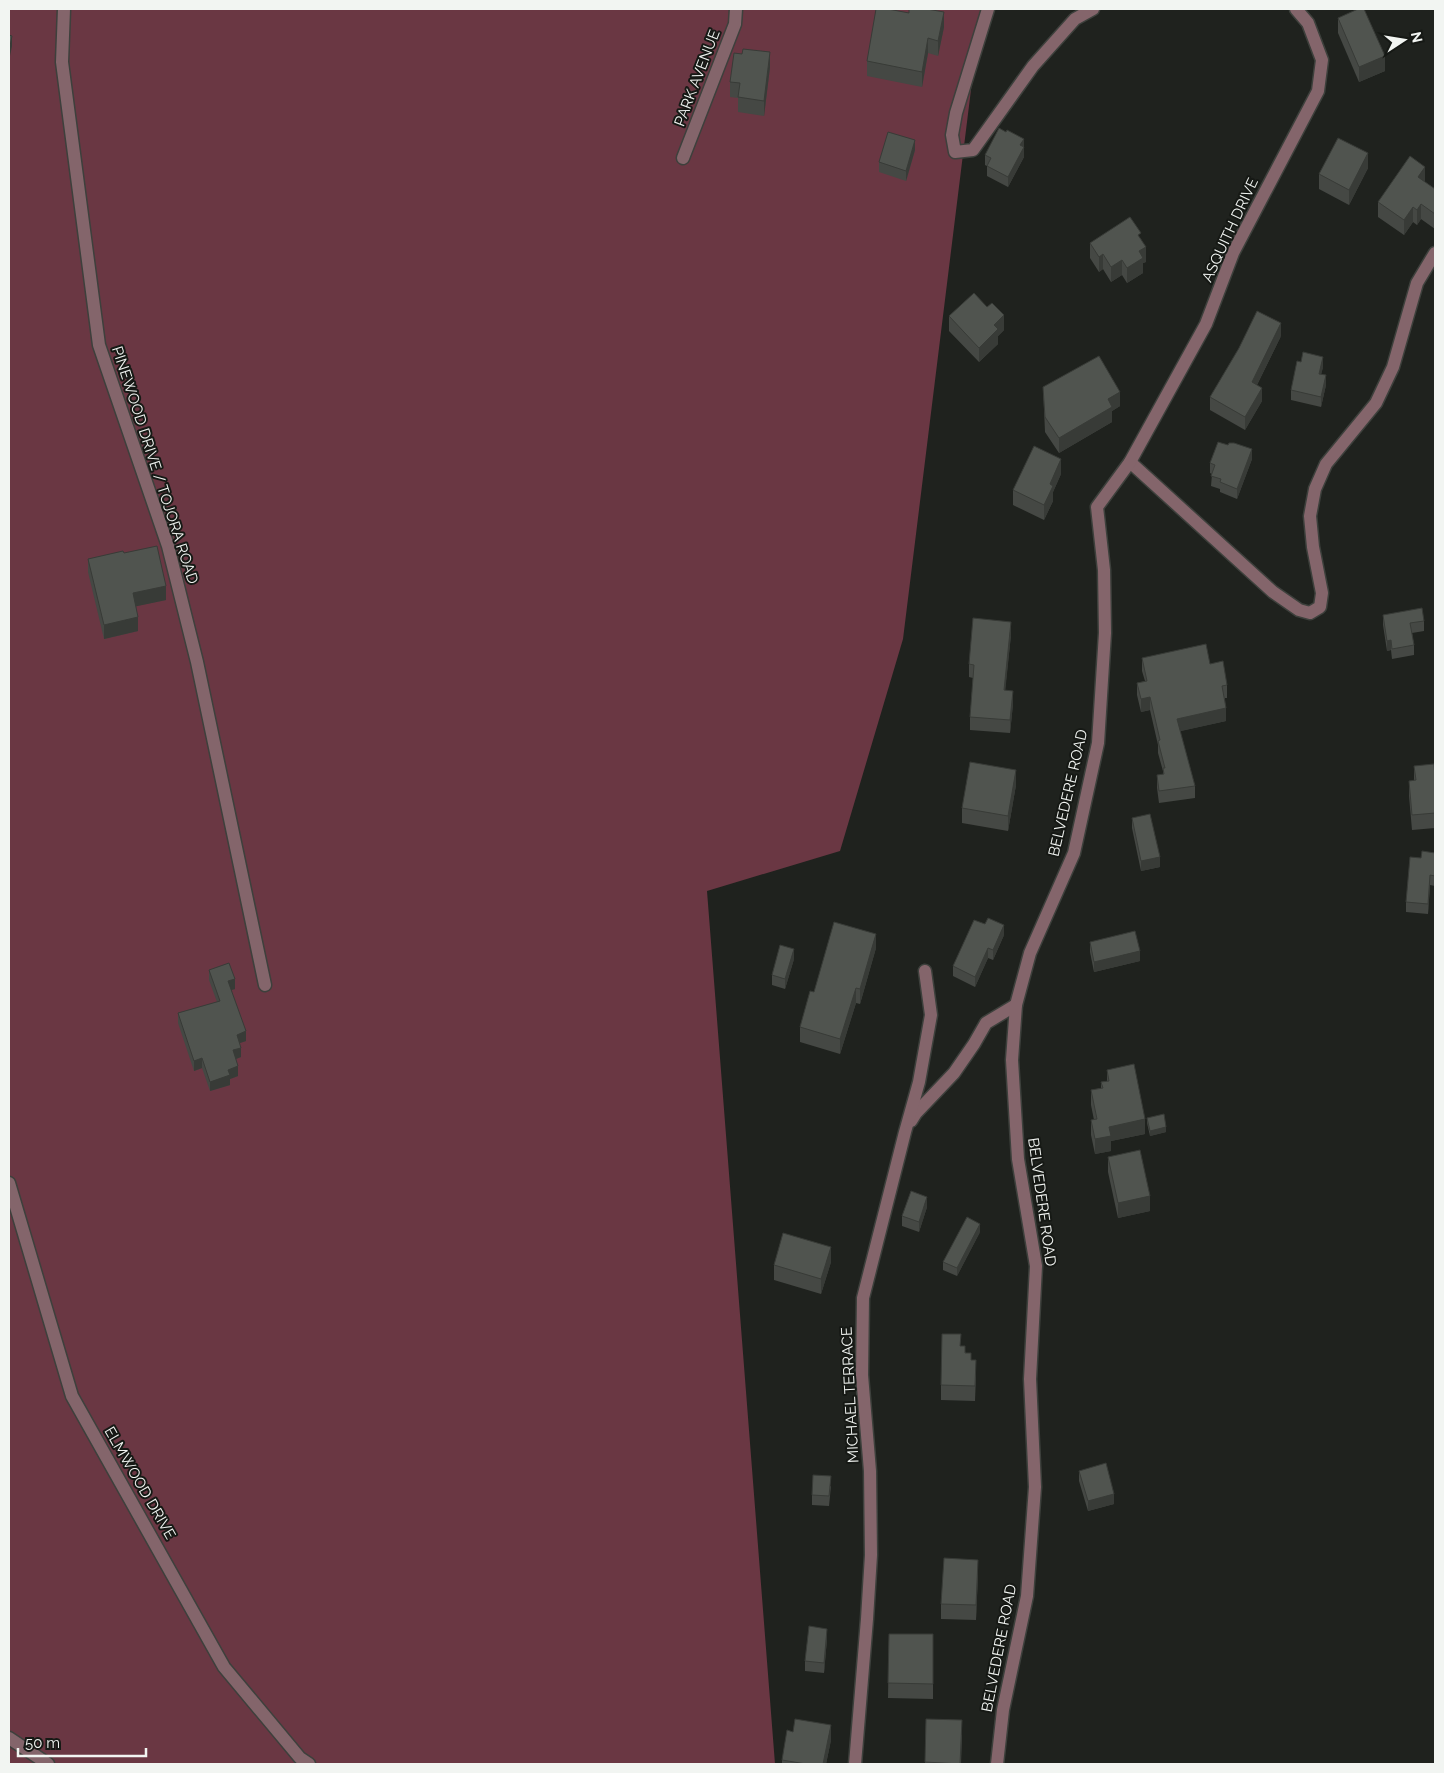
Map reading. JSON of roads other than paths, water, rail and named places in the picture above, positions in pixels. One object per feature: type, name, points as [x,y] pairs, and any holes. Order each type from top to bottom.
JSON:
[{"type":"street","name":"PINEWOOD DRIVE / TOJORA ROAD","points":[[64,9],[62,62],[100,345],[168,546],[197,662],[266,985]]},
{"type":"street","name":"PARK AVENUE","points":[[683,158],[734,24],[736,9]]},
{"type":"street","points":[[988,9],[956,113],[952,135],[955,152],[973,150],[1033,66],[1075,19],[1094,9]]},
{"type":"street","name":"ASQUITH DRIVE","points":[[1130,462],[1206,324],[1233,253],[1318,91],[1322,60],[1308,23],[1296,9]]},
{"type":"street","points":[[1130,462],[1273,592],[1299,610],[1310,612],[1320,607],[1322,593],[1312,547],[1310,516],[1315,488],[1326,464],[1376,403],[1393,367],[1416,283],[1435,253]]},
{"type":"street","name":"BELVEDERE ROAD","points":[[997,1764],[1003,1710],[1028,1596],[1035,1486],[1030,1379],[1036,1266],[1018,1159],[1012,1060],[1016,1005],[1030,953],[1074,853],[1098,743],[1106,633],[1104,570],[1097,508],[1130,462]]},
{"type":"street","name":"MICHAEL TERRACE","points":[[855,1764],[867,1618],[870,1555],[870,1471],[862,1375],[863,1298],[919,1082],[931,1015],[925,972]]},
{"type":"street","points":[[905,1132],[916,1113],[954,1073],[974,1044],[986,1022],[1016,1005]]},
{"type":"street","name":"ELMWOOD DRIVE","points":[[9,1183],[72,1396],[224,1667],[300,1758],[309,1764]]},
{"type":"street","points":[[9,1738],[48,1764]]}]
